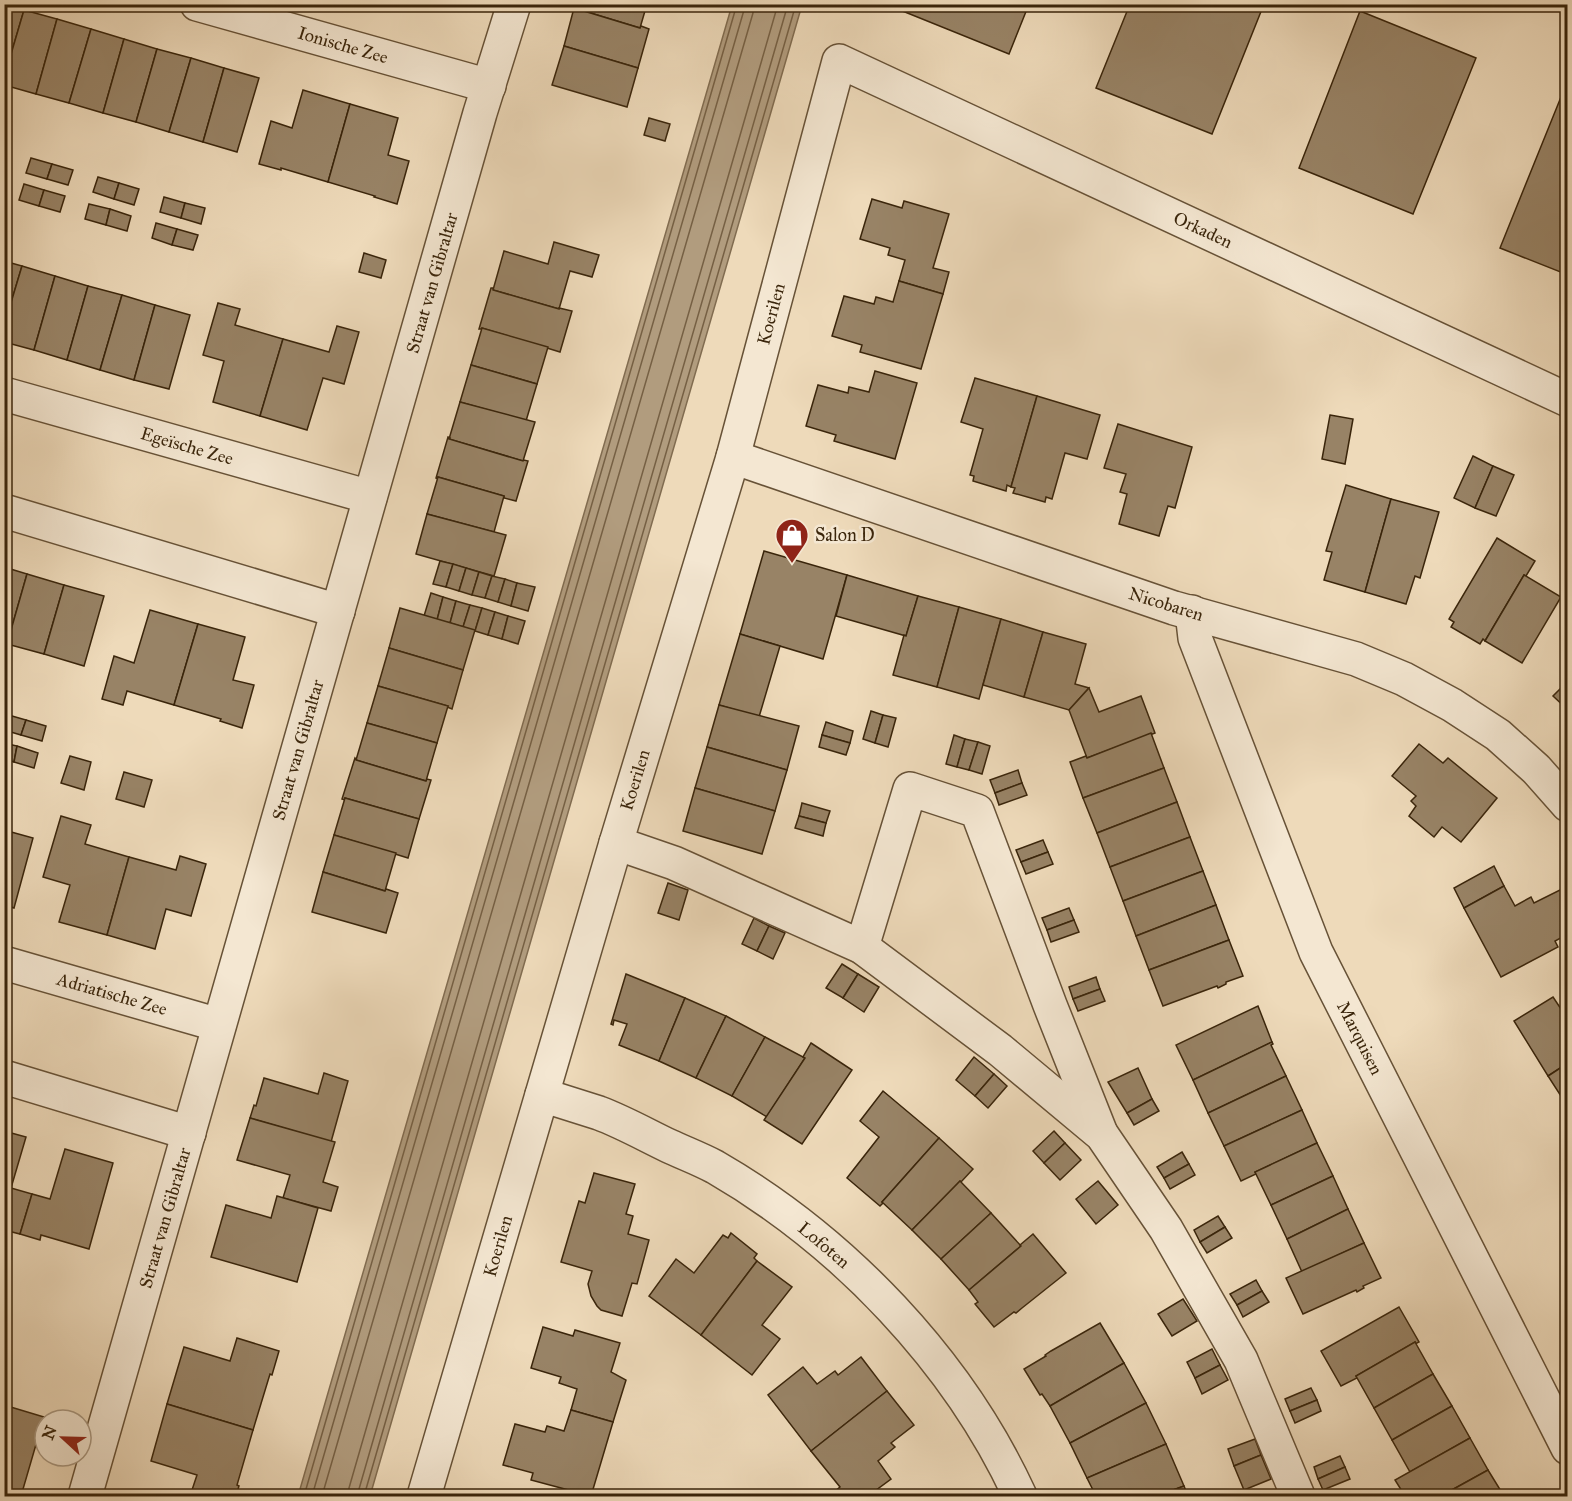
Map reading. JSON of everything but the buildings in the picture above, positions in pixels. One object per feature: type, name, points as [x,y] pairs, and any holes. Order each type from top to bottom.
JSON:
[{"type":"street","name":"Ionische Zee","points":[[197,4],[489,86]]},
{"type":"street","name":"Straat van Gibraltar","points":[[84,1497],[370,497],[514,4]]},
{"type":"street","name":"Orkaden","points":[[839,62],[1568,400]]},
{"type":"street","name":"Koerilen","points":[[424,1497],[616,843],[733,457],[839,62]]},
{"type":"street","name":"Egeïsche Zee","points":[[4,394],[370,497]]},
{"type":"street","name":"Nicobaren","points":[[733,457],[1151,600],[1356,659],[1404,680],[1452,705],[1498,735],[1536,769],[1568,805]]},
{"type":"street","points":[[4,511],[338,611]]},
{"type":"street","name":"Marquisen","points":[[1192,612],[1195,638],[1316,952],[1568,1448]]},
{"type":"street","points":[[862,947],[910,789],[977,811],[1102,1136],[1166,1229],[1241,1360],[1298,1497]]},
{"type":"street","points":[[616,843],[674,863],[862,947],[1000,1050],[1102,1136]]},
{"type":"street","name":"Adriatische Zee","points":[[4,963],[219,1025]]},
{"type":"street","points":[[4,1077],[189,1133]]},
{"type":"street","name":"Lofoten","points":[[542,1095],[601,1114],[714,1166],[780,1209],[838,1255],[896,1312],[958,1388],[1007,1469],[1020,1497]]},
{"type":"water","points":[[732,5],[802,5],[370,1496],[298,1496]]},
{"type":"place","name":"Salon D","points":[[792,564]]}]
